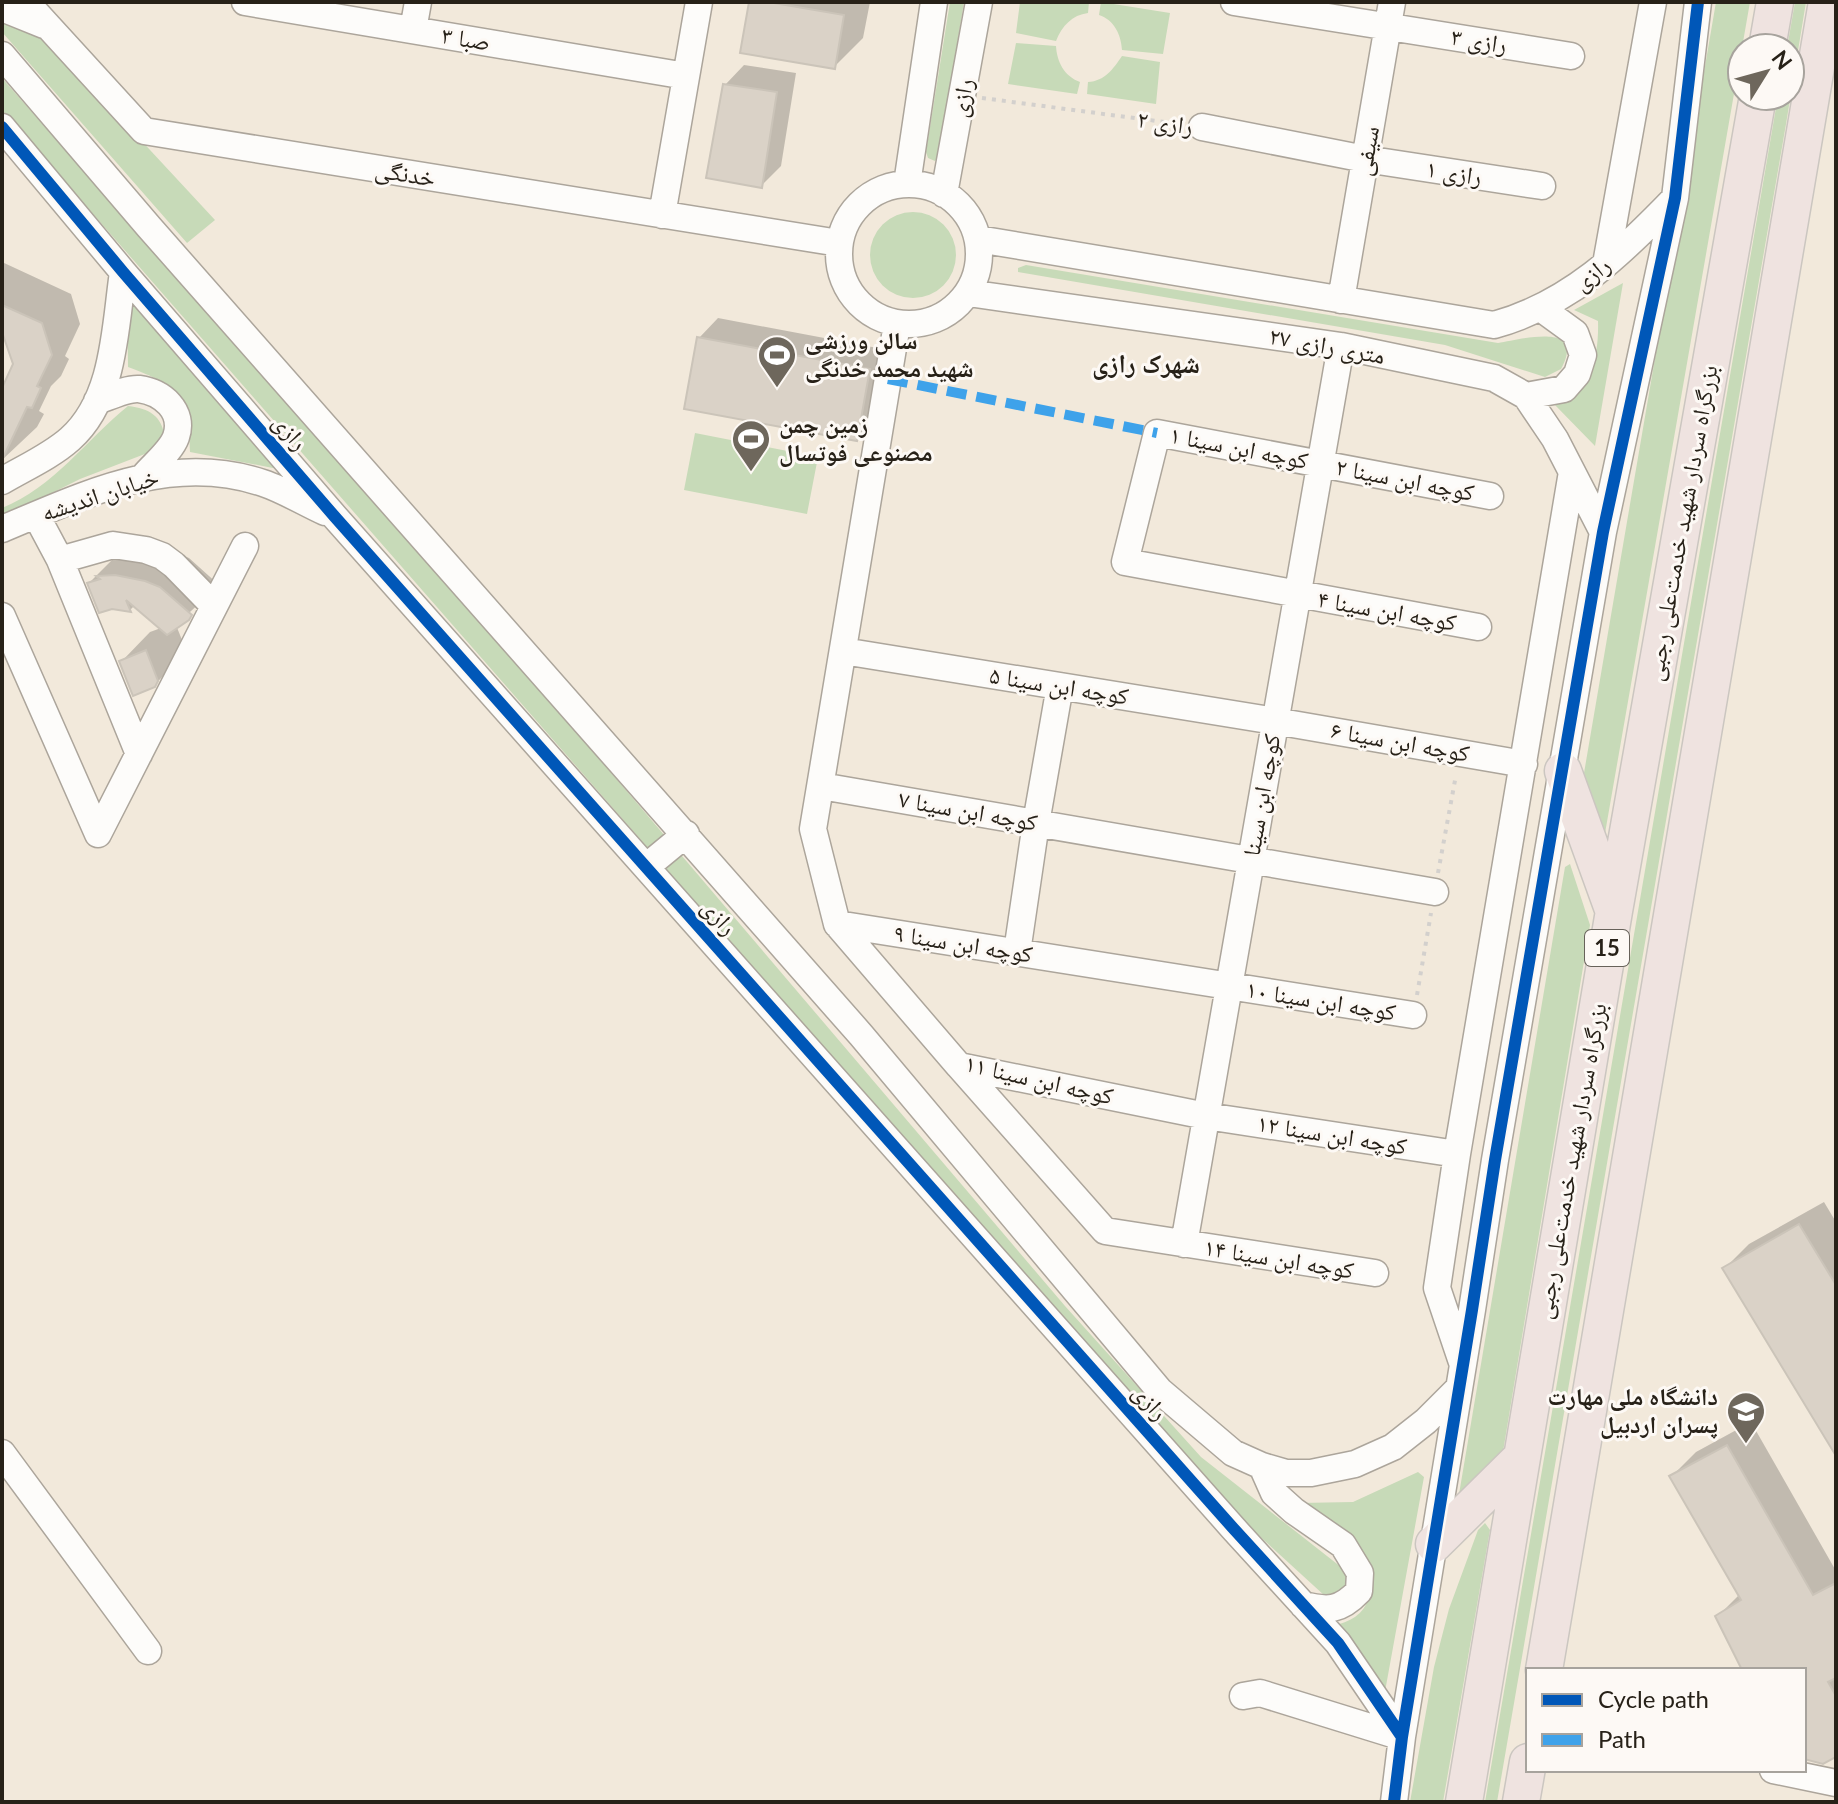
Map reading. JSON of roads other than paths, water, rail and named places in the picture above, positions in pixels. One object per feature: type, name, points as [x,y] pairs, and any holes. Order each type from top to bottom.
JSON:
[{"type":"highway","points":[[1770,32],[1775,2]]},
{"type":"highway","name":"15","points":[[1544,1668],[1827,2]]},
{"type":"highway","name":"بزرگراه سردار شهید خدمت‌علی رجبی","points":[[1464,1802],[1614,911],[1755,112]]},
{"type":"highway","points":[[1563,771],[1614,911]]},
{"type":"highway","points":[[1434,1544],[1521,1458]]},
{"type":"highway","points":[[1521,1802],[1526,1772]]},
{"type":"street","name":"خدنگی","points":[[26,2],[144,131],[839,243]]},
{"type":"street","name":"صبا ۳","points":[[245,2],[686,76]]},
{"type":"street","points":[[413,30],[418,2]]},
{"type":"street","points":[[662,215],[699,2]]},
{"type":"street","name":"رازی","points":[[907,184],[934,2]]},
{"type":"street","name":"رازی","points":[[944,194],[979,2]]},
{"type":"street","name":"رازی ۳","points":[[1234,2],[1390,14],[1571,56]]},
{"type":"street","points":[[1606,264],[1653,2]]},
{"type":"street","points":[[1394,1802],[1497,1144],[1603,532],[1675,198],[1698,2]]},
{"type":"street","points":[[2,8],[47,26]]},
{"type":"street","name":"سیفی","points":[[1341,300],[1390,14]]},
{"type":"street","name":"رازی","points":[[2,55],[149,227],[861,1035],[1160,1391],[1233,1453],[1286,1473],[1311,1473],[1355,1464],[1393,1447],[1426,1421],[1461,1376]]},
{"type":"street","name":"رازی","points":[[2,127],[335,517],[1338,1643],[1402,1737]]},
{"type":"street","name":"رازی ۲","points":[[1202,127],[1365,159]]},
{"type":"street","name":"رازی ۱","points":[[1365,159],[1542,186]]},
{"type":"street","points":[[907,184],[926,186],[944,194],[960,206],[971,221],[978,239],[976,277],[968,293],[954,309],[937,319],[917,324],[897,324],[876,317],[859,304],[846,286],[839,265],[839,243],[847,220],[862,201],[883,188],[907,184]]},
{"type":"street","name":"رازی","points":[[1494,325],[1527,316],[1575,289],[1675,198]]},
{"type":"street","name":"۲۷ متری رازی","points":[[978,239],[1494,325]]},
{"type":"street","name":"خیابان اندیشه","points":[[2,481],[68,441],[87,422],[110,363],[123,272]]},
{"type":"street","name":"۲۷ متری رازی","points":[[968,293],[1341,346],[1494,378],[1526,396],[1555,439],[1603,532]]},
{"type":"street","points":[[1526,396],[1564,389],[1577,374],[1583,355],[1575,333],[1542,309]]},
{"type":"street","points":[[837,924],[813,829],[897,324]]},
{"type":"street","name":"کوچه ابن سینا","points":[[1184,1244],[1341,346]]},
{"type":"street","points":[[97,401],[137,389],[162,395],[173,407],[178,423],[176,437],[144,476]]},
{"type":"street","name":"کوچه ابن سینا ۱","points":[[1157,433],[1320,463]]},
{"type":"street","name":"کوچه ابن سینا ۴","points":[[1157,433],[1125,562],[1478,627]]},
{"type":"street","name":"کوچه ابن سینا ۲","points":[[1320,463],[1490,496]]},
{"type":"street","name":"خیابان اندیشه","points":[[2,529],[144,476],[178,472],[222,473],[264,483],[335,517]]},
{"type":"street","points":[[1461,1376],[1437,1288],[1572,472]]},
{"type":"street","points":[[36,515],[60,560],[139,754]]},
{"type":"street","points":[[60,560],[113,545],[146,550],[174,565],[214,606]]},
{"type":"street","points":[[2,616],[98,834],[245,546]]},
{"type":"street","name":"کوچه ابن سینا ۵","points":[[843,651],[1275,721]]},
{"type":"street","points":[[1017,952],[1060,686]]},
{"type":"street","name":"کوچه ابن سینا ۶","points":[[1275,721],[1524,764]]},
{"type":"street","name":"کوچه ابن سینا ۷","points":[[821,786],[1435,892]]},
{"type":"street","points":[[646,867],[686,834]]},
{"type":"street","name":"کوچه ابن سینا ۹","points":[[837,924],[1229,987]]},
{"type":"street","name":"کوچه ابن سینا ۱۱","points":[[837,924],[959,1066],[1206,1116]]},
{"type":"street","name":"کوچه ابن سینا ۱۰","points":[[1229,987],[1413,1015]]},
{"type":"street","name":"کوچه ابن سینا ۱۴","points":[[959,1066],[1105,1231],[1375,1273]]},
{"type":"street","name":"کوچه ابن سینا ۱۲","points":[[1206,1116],[1457,1154]]},
{"type":"street","points":[[2,1453],[148,1651]]},
{"type":"street","points":[[1262,1466],[1274,1493],[1343,1545],[1360,1573],[1359,1591],[1345,1605],[1322,1609],[1303,1605]]},
{"type":"street","points":[[1243,1696],[1260,1693],[1402,1737]]},
{"type":"street","points":[[1783,1772],[1836,1783]]},
{"type":"place","name":"سالن ورزشی شهید محمد خدنگی","points":[[777,389]]},
{"type":"place","name":"زمین چمن مصنوعی فوتسال","points":[[751,473]]},
{"type":"place","name":"دانشگاه ملی مهارت پسران اردبیل","points":[[1746,1445]]},
{"type":"district","name":"شهرک رازی","points":[[1146,364]]}]
